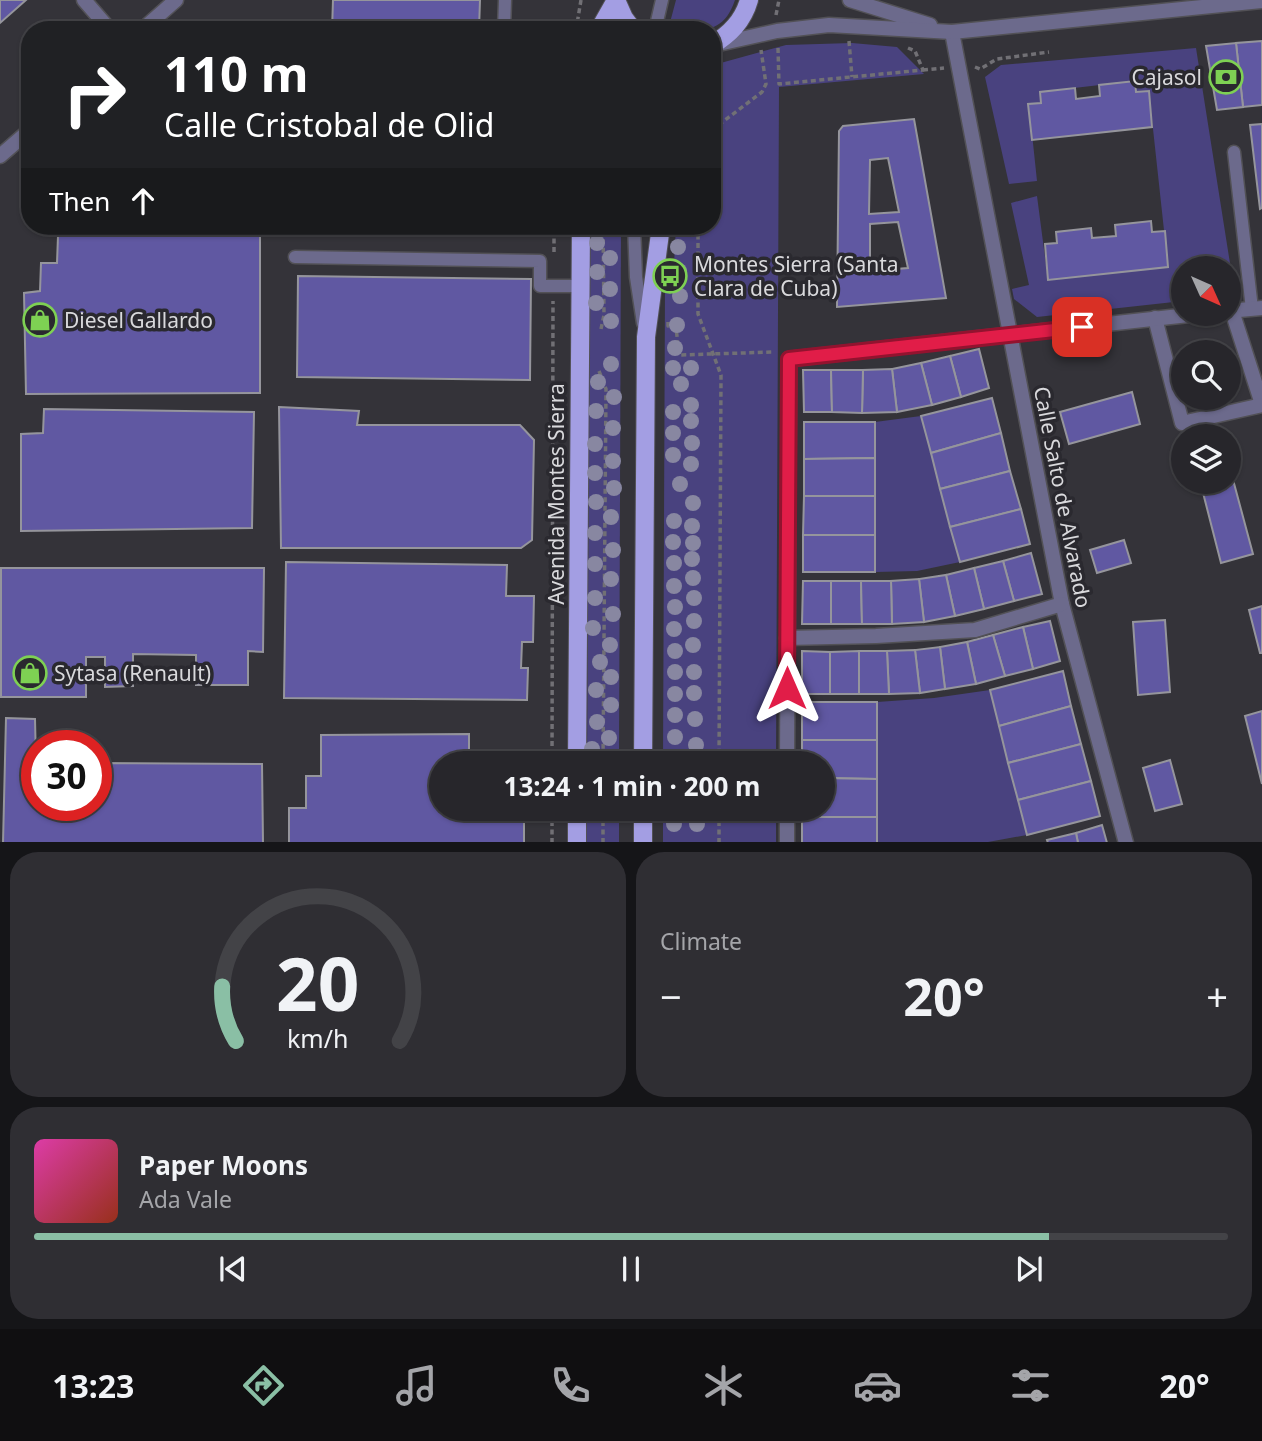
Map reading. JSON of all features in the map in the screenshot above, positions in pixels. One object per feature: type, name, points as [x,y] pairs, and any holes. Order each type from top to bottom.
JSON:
[{"type":"main road","points":[[604,21],[616,0]]},
{"type":"main road","points":[[616,0],[626,21]]},
{"type":"main road","points":[[721,40],[738,24],[749,0]]},
{"type":"main road","name":"Avenida Montes Sierra","points":[[577,751],[581,235]]},
{"type":"main road","points":[[643,751],[646,337],[660,235]]},
{"type":"main road","points":[[577,821],[577,842]]},
{"type":"main road","points":[[643,821],[643,842]]},
{"type":"street","points":[[84,0],[102,21]]},
{"type":"street","points":[[152,21],[176,0]]},
{"type":"street","points":[[850,0],[952,32]]},
{"type":"street","points":[[721,43],[777,31],[829,25],[952,32],[1262,1]]},
{"type":"street","name":"Calle Salto de Alvarado","points":[[952,32],[1062,604],[1126,842]]},
{"type":"street","points":[[1,158],[21,139]]},
{"type":"street","points":[[787,751],[789,359],[1171,316]]},
{"type":"street","points":[[1155,318],[1182,424],[1262,405],[1235,326]]},
{"type":"street","points":[[787,638],[975,630],[1062,604]]},
{"type":"street","points":[[787,821],[787,842]]},
{"type":"lane","points":[[505,0],[505,21]]},
{"type":"lane","points":[[657,21],[662,0]]},
{"type":"lane","points":[[1234,152],[1257,308]]},
{"type":"lane","points":[[634,235],[636,277],[646,337]]},
{"type":"lane","points":[[296,257],[540,261],[540,286],[580,286]]},
{"type":"path","points":[[578,21],[581,0]]},
{"type":"path","points":[[776,20],[779,0]]},
{"type":"path","points":[[849,39],[852,77]]},
{"type":"path","points":[[837,40],[859,40]]},
{"type":"path","points":[[750,51],[778,44],[779,84],[970,64],[980,69],[997,59],[1049,52]]},
{"type":"path","points":[[898,44],[915,51],[923,70]]},
{"type":"path","points":[[721,124],[762,92]]},
{"type":"path","points":[[554,254],[555,235]]},
{"type":"path","points":[[598,335],[604,315],[603,235]]},
{"type":"path","points":[[698,235],[698,314],[721,375],[719,751]]},
{"type":"path","points":[[552,751],[554,286]]},
{"type":"path","points":[[669,312],[668,326],[677,327],[679,355],[773,352],[789,359]]},
{"type":"path","points":[[598,363],[606,388],[603,751]]},
{"type":"path","points":[[552,821],[552,842]]},
{"type":"path","points":[[603,821],[603,842]]},
{"type":"path","points":[[719,821],[719,842]]},
{"type":"shaded area","points":[[676,0],[735,0],[730,12],[721,22],[670,21]]},
{"type":"shaded area","points":[[852,43],[897,47],[924,74],[779,87],[776,751],[663,751],[665,284],[673,284],[676,235],[721,235],[721,63],[786,45]]},
{"type":"shaded area","points":[[1196,48],[1229,256],[1171,256],[1171,302],[1037,317],[1014,299],[1012,289],[1029,285],[1011,203],[1037,196],[1048,280],[1168,267],[1149,92],[1136,92],[1134,81],[1040,92],[1041,103],[1029,105],[1037,181],[1009,184],[985,77],[1001,65]]},
{"type":"shaded area","points":[[590,235],[621,235],[619,751],[587,751]]},
{"type":"shaded area","points":[[921,416],[960,562],[917,571],[875,572],[875,422]]},
{"type":"shaded area","points":[[990,690],[1027,835],[988,842],[877,842],[877,702]]},
{"type":"shaded area","points":[[587,821],[619,821],[619,842],[587,842]]},
{"type":"shaded area","points":[[663,821],[776,821],[776,842],[663,842]]},
{"type":"building","points":[[0,0],[26,0],[0,23]]},
{"type":"building","points":[[333,0],[480,0],[479,21],[332,21]]},
{"type":"building","points":[[1262,41],[1262,105],[1243,107],[1236,43]]},
{"type":"building","name":"Cajasol","points":[[1236,43],[1243,107],[1217,110],[1206,46]]},
{"type":"building","points":[[1135,81],[1136,92],[1149,91],[1152,127],[1032,140],[1028,104],[1041,103],[1040,92],[1075,88],[1076,99],[1100,96],[1099,85]]},
{"type":"building","points":[[914,119],[946,298],[837,307],[839,131],[843,126]],"holes":[[[888,158],[899,212],[869,214],[870,160]],[[898,222],[908,268],[870,271],[870,224]]]},
{"type":"building","points":[[1262,124],[1262,208],[1260,209],[1250,125]]},
{"type":"building","points":[[1151,221],[1152,232],[1165,231],[1168,267],[1048,280],[1045,244],[1057,243],[1056,232],[1091,228],[1092,238],[1116,236],[1115,225]]},
{"type":"building","points":[[260,235],[260,393],[26,394],[24,293],[40,291],[41,263],[57,263],[58,236]]},
{"type":"building","points":[[298,276],[531,279],[530,380],[297,377]]},
{"type":"building","points":[[979,349],[989,388],[961,397],[950,356]]},
{"type":"building","points":[[950,356],[961,397],[932,405],[921,363]]},
{"type":"building","points":[[921,363],[932,405],[897,412],[892,369]]},
{"type":"building","points":[[892,369],[897,412],[862,413],[863,370]]},
{"type":"building","points":[[803,370],[831,370],[832,412],[804,412]]},
{"type":"building","points":[[831,370],[863,370],[862,413],[832,412]]},
{"type":"building","points":[[1132,392],[1140,424],[1069,444],[1060,412]]},
{"type":"building","points":[[992,398],[1001,433],[931,453],[921,416]]},
{"type":"building","points":[[279,407],[359,411],[357,425],[520,425],[534,440],[532,540],[521,548],[281,548]]},
{"type":"building","points":[[44,409],[254,412],[252,528],[21,531],[21,434],[43,433]]},
{"type":"building","points":[[804,422],[875,422],[875,458],[804,459]]},
{"type":"building","points":[[1001,433],[1010,471],[940,489],[931,453]]},
{"type":"building","points":[[875,458],[875,496],[804,496],[804,459]]},
{"type":"building","points":[[1010,471],[1021,509],[950,527],[940,489]]},
{"type":"building","points":[[1203,494],[1237,494],[1253,554],[1221,563]]},
{"type":"building","points":[[804,496],[875,496],[875,535],[803,535]]},
{"type":"building","points":[[1021,509],[1030,544],[960,562],[950,527]]},
{"type":"building","points":[[803,535],[875,535],[875,572],[803,572]]},
{"type":"building","points":[[1124,540],[1131,563],[1097,573],[1090,550]]},
{"type":"building","points":[[1031,553],[1042,594],[1014,601],[1003,561]]},
{"type":"building","points":[[1003,561],[1014,601],[984,609],[974,568]]},
{"type":"building","points":[[286,562],[507,565],[506,596],[534,596],[533,642],[522,642],[521,668],[528,668],[527,700],[284,698]]},
{"type":"building","points":[[1,568],[264,568],[263,652],[248,651],[248,685],[196,685],[196,655],[133,654],[133,686],[105,687],[105,657],[86,657],[86,697],[1,697]]},
{"type":"building","points":[[974,568],[984,609],[955,616],[946,575]]},
{"type":"building","points":[[946,575],[955,616],[924,622],[919,579]]},
{"type":"building","points":[[919,579],[924,622],[892,624],[891,581]]},
{"type":"building","points":[[803,581],[831,581],[831,624],[802,624]]},
{"type":"building","points":[[831,581],[861,581],[862,624],[831,624]]},
{"type":"building","points":[[861,581],[891,581],[892,624],[862,624]]},
{"type":"building","points":[[1262,606],[1262,653],[1260,653],[1249,610]]},
{"type":"building","points":[[1165,620],[1170,692],[1138,695],[1133,622]]},
{"type":"building","points":[[1050,621],[1060,661],[1033,669],[1023,627]]},
{"type":"building","points":[[1023,627],[1033,669],[1005,676],[993,635]]},
{"type":"building","points":[[993,635],[1005,676],[976,684],[967,642]]},
{"type":"building","points":[[967,642],[976,684],[945,689],[940,647]]},
{"type":"building","points":[[940,647],[945,689],[920,693],[915,650]]},
{"type":"building","points":[[915,650],[920,693],[889,694],[887,651]]},
{"type":"building","points":[[802,651],[830,652],[830,694],[802,694]]},
{"type":"building","points":[[859,651],[859,694],[830,694],[830,652]]},
{"type":"building","points":[[859,651],[887,651],[889,694],[859,694]]},
{"type":"building","points":[[1063,671],[1071,706],[999,726],[990,690]]},
{"type":"building","points":[[802,702],[877,702],[877,740],[802,740]]},
{"type":"building","points":[[1071,706],[1081,744],[1008,763],[999,726]]},
{"type":"building","points":[[1262,711],[1262,784],[1245,716]]},
{"type":"building","points":[[6,718],[35,719],[35,730],[21,730],[21,821],[112,821],[112,763],[262,764],[263,842],[3,842]]},
{"type":"building","points":[[469,734],[469,751],[429,751],[429,821],[524,821],[524,842],[289,842],[289,808],[306,808],[306,776],[321,776],[321,735]]},
{"type":"building","points":[[802,740],[877,740],[877,779],[835,778],[835,751],[802,751]]},
{"type":"building","points":[[1081,744],[1091,781],[1018,800],[1008,763]]},
{"type":"building","points":[[1170,760],[1182,804],[1155,811],[1143,768]]},
{"type":"building","points":[[835,778],[877,779],[877,817],[835,817]]},
{"type":"building","points":[[1091,781],[1100,816],[1027,835],[1018,800]]},
{"type":"building","points":[[835,817],[877,817],[877,842],[802,842],[802,821],[835,821]]},
{"type":"building","points":[[1102,825],[1107,842],[1078,842],[1076,833]]},
{"type":"building","points":[[1076,833],[1078,842],[1048,842],[1047,840]]},
{"type":"place","name":"Cajasol","points":[[1226,77]]},
{"type":"place","name":"Montes Sierra (Santa Clara de Cuba)","points":[[670,276]]},
{"type":"place","name":"Diesel Gallardo","points":[[40,320]]},
{"type":"place","name":"Sytasa (Renault)","points":[[30,673]]},
{"type":"route","points":[[787,688],[789,359],[1082,327]]}]
